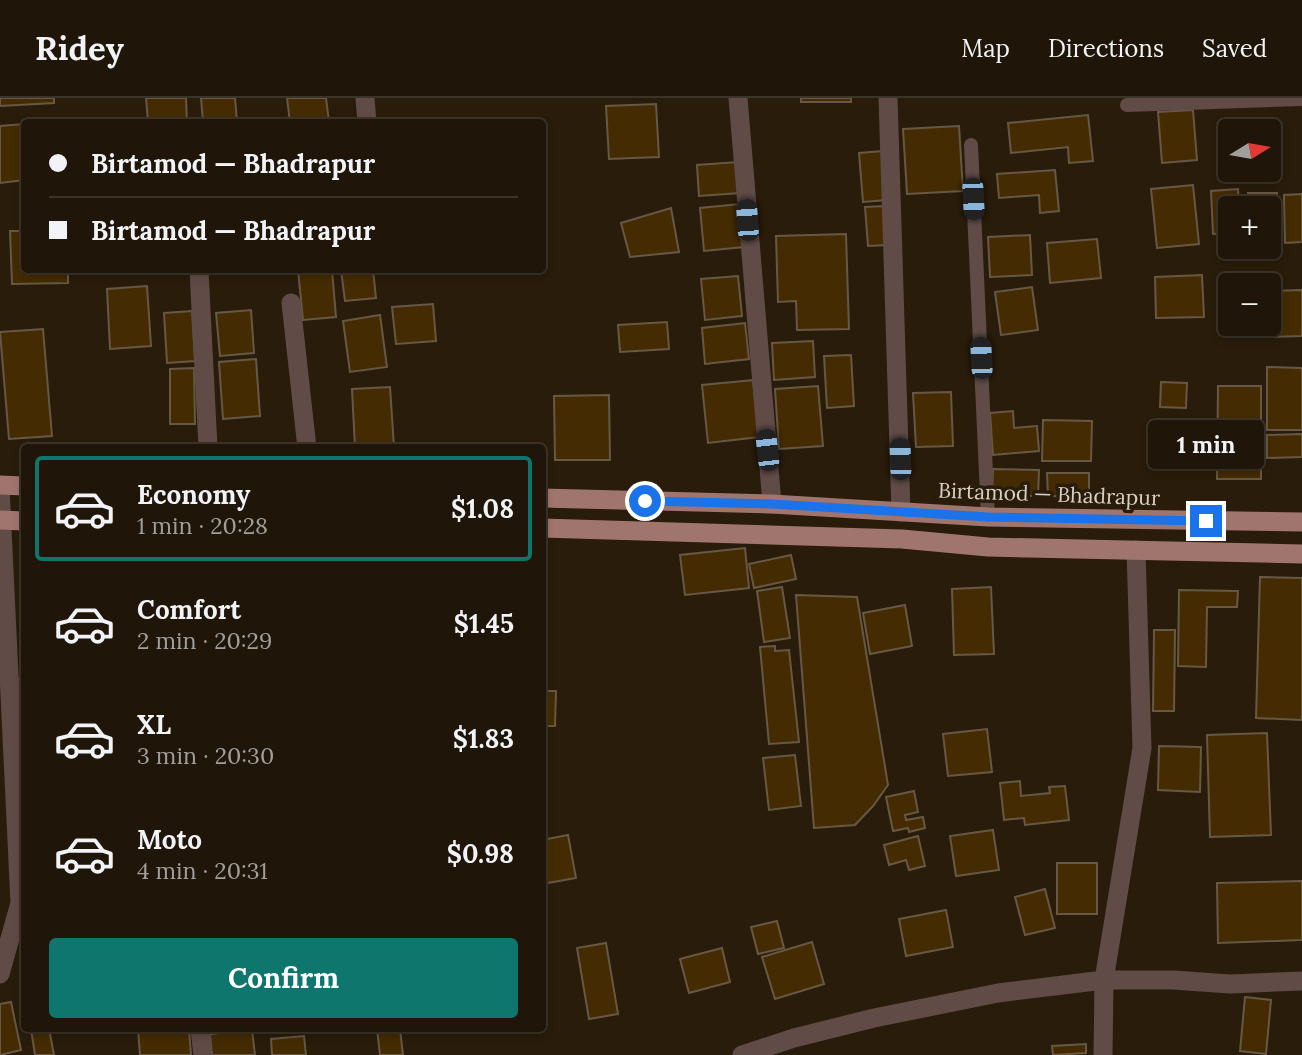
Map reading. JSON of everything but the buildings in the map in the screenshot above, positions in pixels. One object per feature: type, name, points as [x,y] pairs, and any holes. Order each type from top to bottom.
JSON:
[{"type":"main road","points":[[0,486],[21,486]]},
{"type":"main road","name":"Birtamod — Bhadrapur","points":[[546,498],[772,504],[988,517],[1302,522]]},
{"type":"main road","points":[[1,521],[21,521]]},
{"type":"main road","points":[[546,528],[902,539],[988,547],[1302,554]]},
{"type":"street","points":[[365,98],[367,119]]},
{"type":"street","points":[[738,98],[772,504]]},
{"type":"street","points":[[888,98],[901,512]]},
{"type":"street","points":[[199,273],[208,444]]},
{"type":"street","points":[[291,303],[307,444]]},
{"type":"street","points":[[0,486],[20,903],[0,974]]},
{"type":"street","points":[[1103,1055],[1104,980],[1142,748],[1136,550]]},
{"type":"street","points":[[742,1055],[796,1047],[874,1018],[998,993],[1104,980],[1230,985],[1302,981]]},
{"type":"street","points":[[200,1032],[203,1055]]},
{"type":"lane","points":[[1127,105],[1302,99]]},
{"type":"lane","points":[[971,145],[988,517]]},
{"type":"route","points":[[645,501],[772,504],[988,517],[1206,521]]}]
